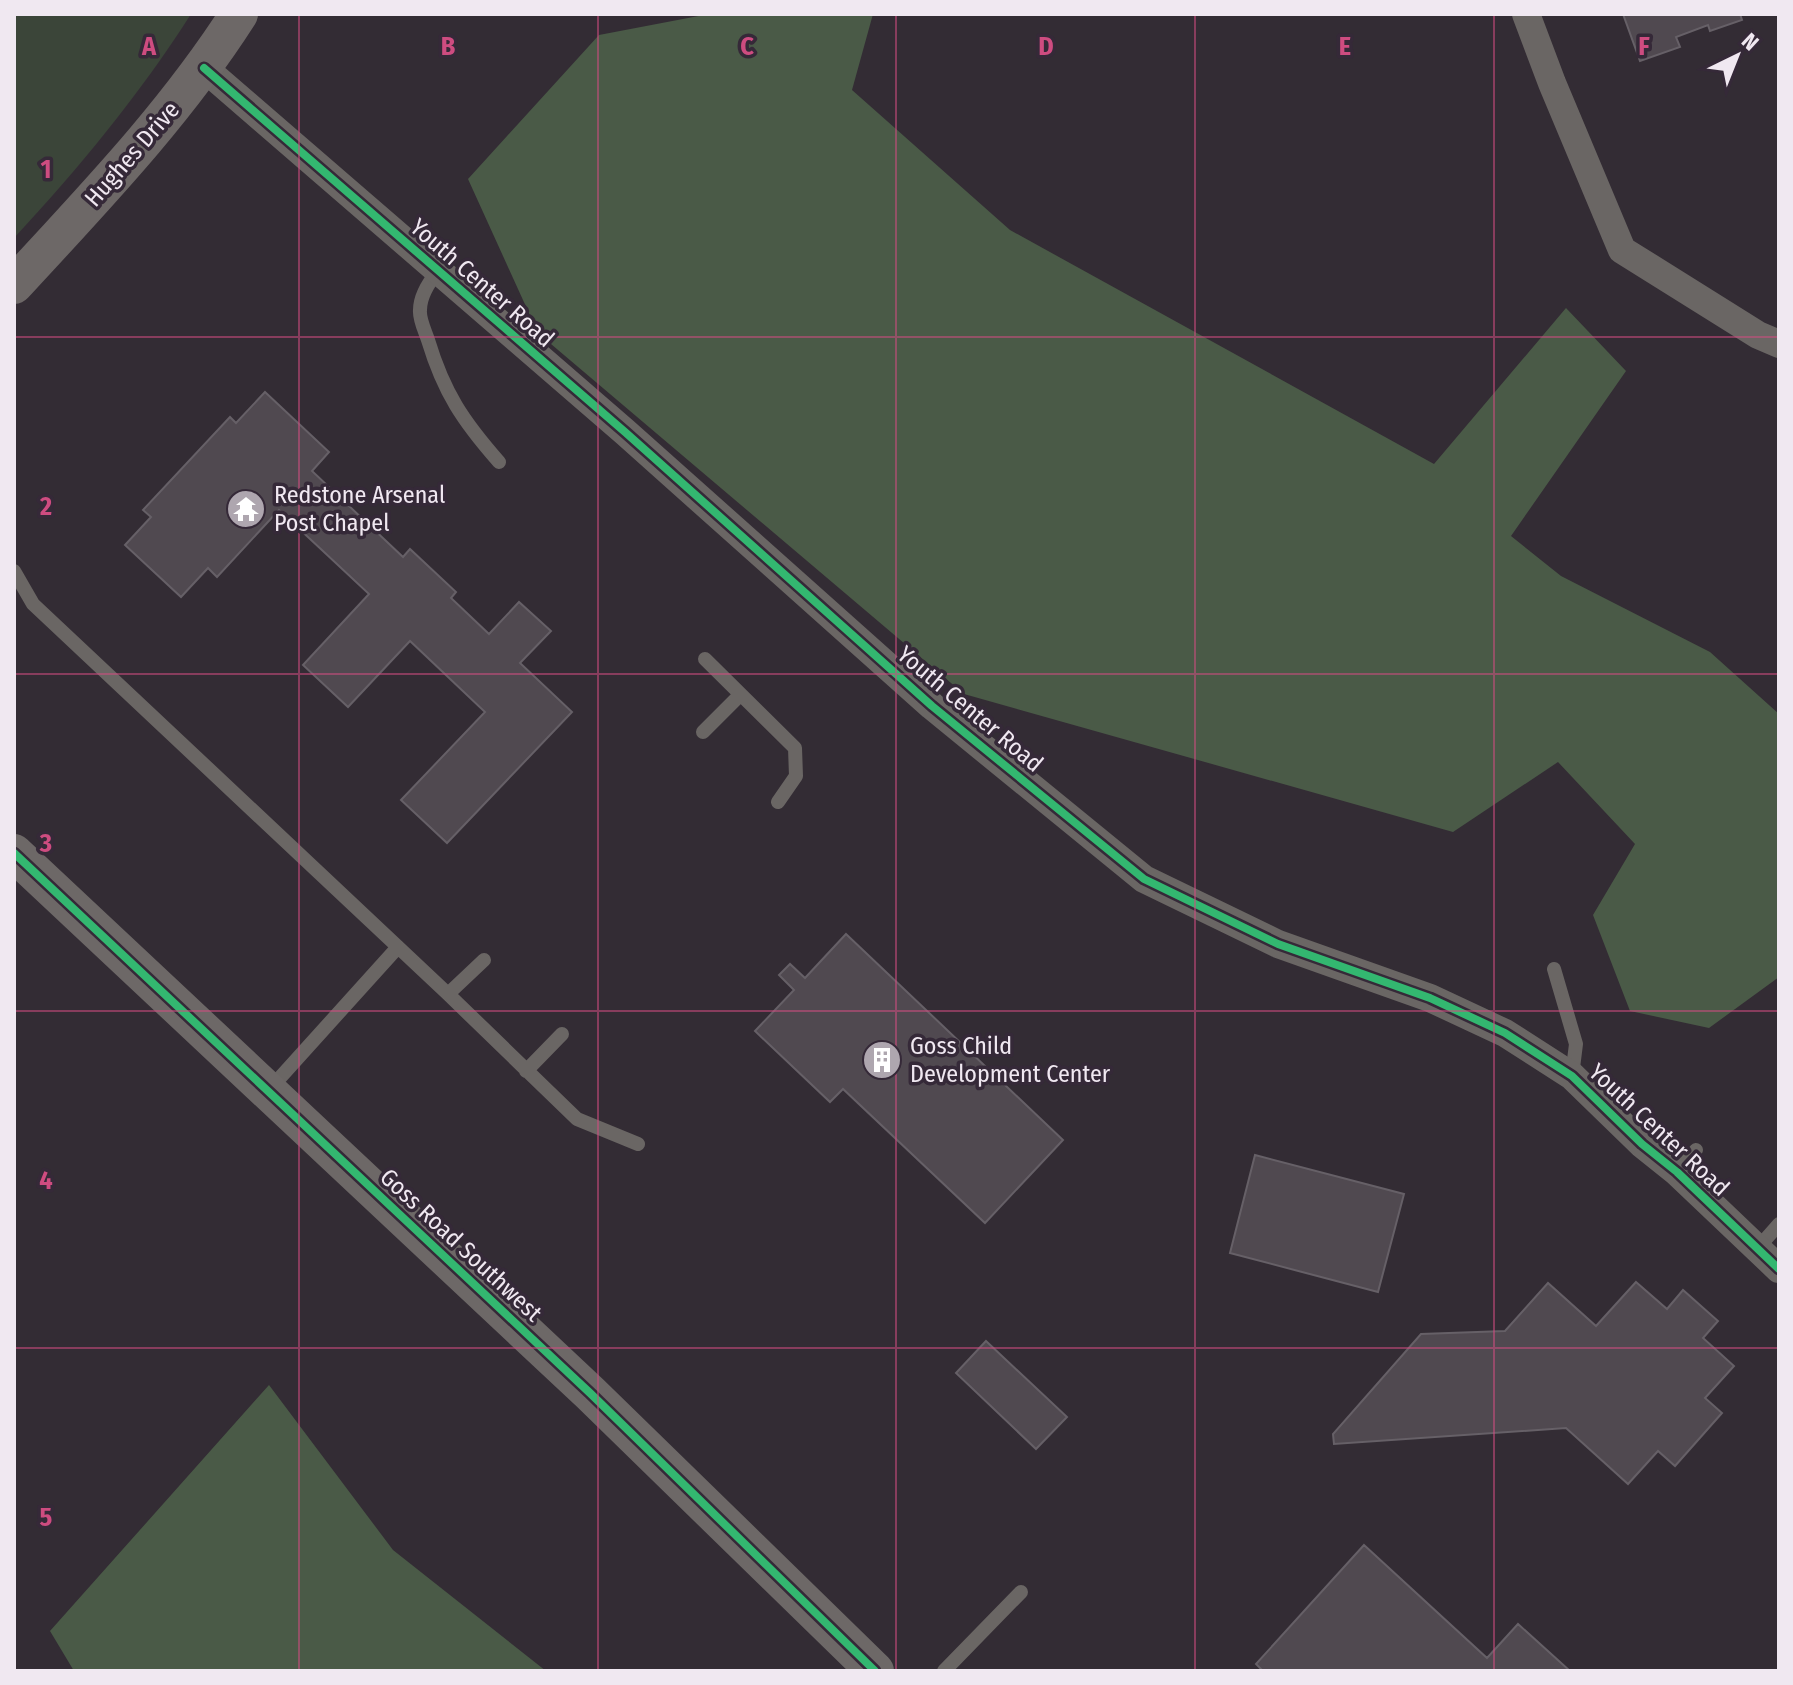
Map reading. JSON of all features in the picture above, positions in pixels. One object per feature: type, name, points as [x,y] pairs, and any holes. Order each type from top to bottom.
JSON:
[{"type":"street","name":"Hughes Drive","points":[[14,285],[132,158],[204,68],[239,14]]},
{"type":"street","points":[[1526,14],[1622,250],[1758,335],[1779,344]]},
{"type":"street","name":"Youth Center Road","points":[[204,68],[625,432],[932,706],[1144,879],[1278,944],[1430,998],[1505,1033],[1572,1076],[1779,1269]]},
{"type":"street","name":"Goss Road Southwest","points":[[14,853],[590,1393],[875,1671]]},
{"type":"lane","points":[[438,271],[426,287],[419,311],[434,359],[447,393],[467,426],[499,462]]},
{"type":"lane","points":[[14,571],[33,604],[577,1119],[638,1144]]},
{"type":"lane","points":[[705,659],[795,748],[796,776],[778,802]]},
{"type":"lane","points":[[703,732],[740,695]]},
{"type":"lane","points":[[268,1092],[398,947]]},
{"type":"lane","points":[[448,994],[484,960]]},
{"type":"lane","points":[[1554,969],[1576,1044],[1572,1076]]},
{"type":"lane","points":[[526,1071],[562,1034]]},
{"type":"lane","points":[[1677,1172],[1696,1150]]},
{"type":"lane","points":[[1757,1249],[1779,1224]]},
{"type":"lane","points":[[944,1671],[1021,1592]]},
{"type":"green space","points":[[14,14],[191,14],[108,130],[14,238]]},
{"type":"green space","points":[[709,14],[873,14],[852,90],[1010,230],[1434,464],[1566,308],[1626,371],[1511,536],[1561,576],[1710,652],[1779,714],[1779,977],[1709,1028],[1630,1011],[1593,915],[1635,844],[1558,762],[1453,832],[964,694],[538,333],[468,179],[599,35]]},
{"type":"green space","points":[[269,1385],[393,1550],[546,1671],[74,1671],[50,1631]]},
{"type":"building","points":[[1623,14],[1740,14],[1742,20],[1710,31],[1708,25],[1676,37],[1680,47],[1640,61]]},
{"type":"building","points":[[265,392],[329,452],[312,471],[403,557],[410,549],[456,592],[451,598],[489,634],[519,602],[551,631],[520,663],[572,712],[447,843],[401,800],[485,712],[410,641],[348,707],[303,665],[369,594],[279,510],[217,577],[208,568],[181,597],[125,545],[151,517],[143,510],[230,417],[236,423]]},
{"type":"building","name":"Goss Child Development Center","points":[[846,934],[1063,1140],[985,1223],[843,1089],[830,1102],[755,1031],[794,990],[779,975],[790,964],[805,978]]},
{"type":"building","points":[[1255,1155],[1404,1194],[1378,1292],[1230,1253]]},
{"type":"building","points":[[1636,1282],[1667,1309],[1683,1290],[1718,1321],[1703,1338],[1734,1366],[1705,1398],[1722,1413],[1675,1466],[1658,1451],[1628,1484],[1566,1428],[1334,1444],[1333,1434],[1421,1334],[1505,1331],[1548,1283],[1596,1326]]},
{"type":"building","points":[[986,1341],[1067,1417],[1036,1449],[956,1373]]},
{"type":"building","points":[[1364,1545],[1487,1658],[1518,1624],[1570,1671],[1263,1671],[1256,1664]]},
{"type":"cycle path","points":[[204,68],[625,432],[932,706],[1144,879],[1278,944],[1430,998],[1505,1033],[1572,1076],[1779,1269]]},
{"type":"cycle path","points":[[14,853],[590,1393],[875,1671]]},
{"type":"place","name":"Redstone Arsenal Post Chapel","points":[[246,509]]},
{"type":"place","name":"Goss Child Development Center","points":[[882,1060]]}]
